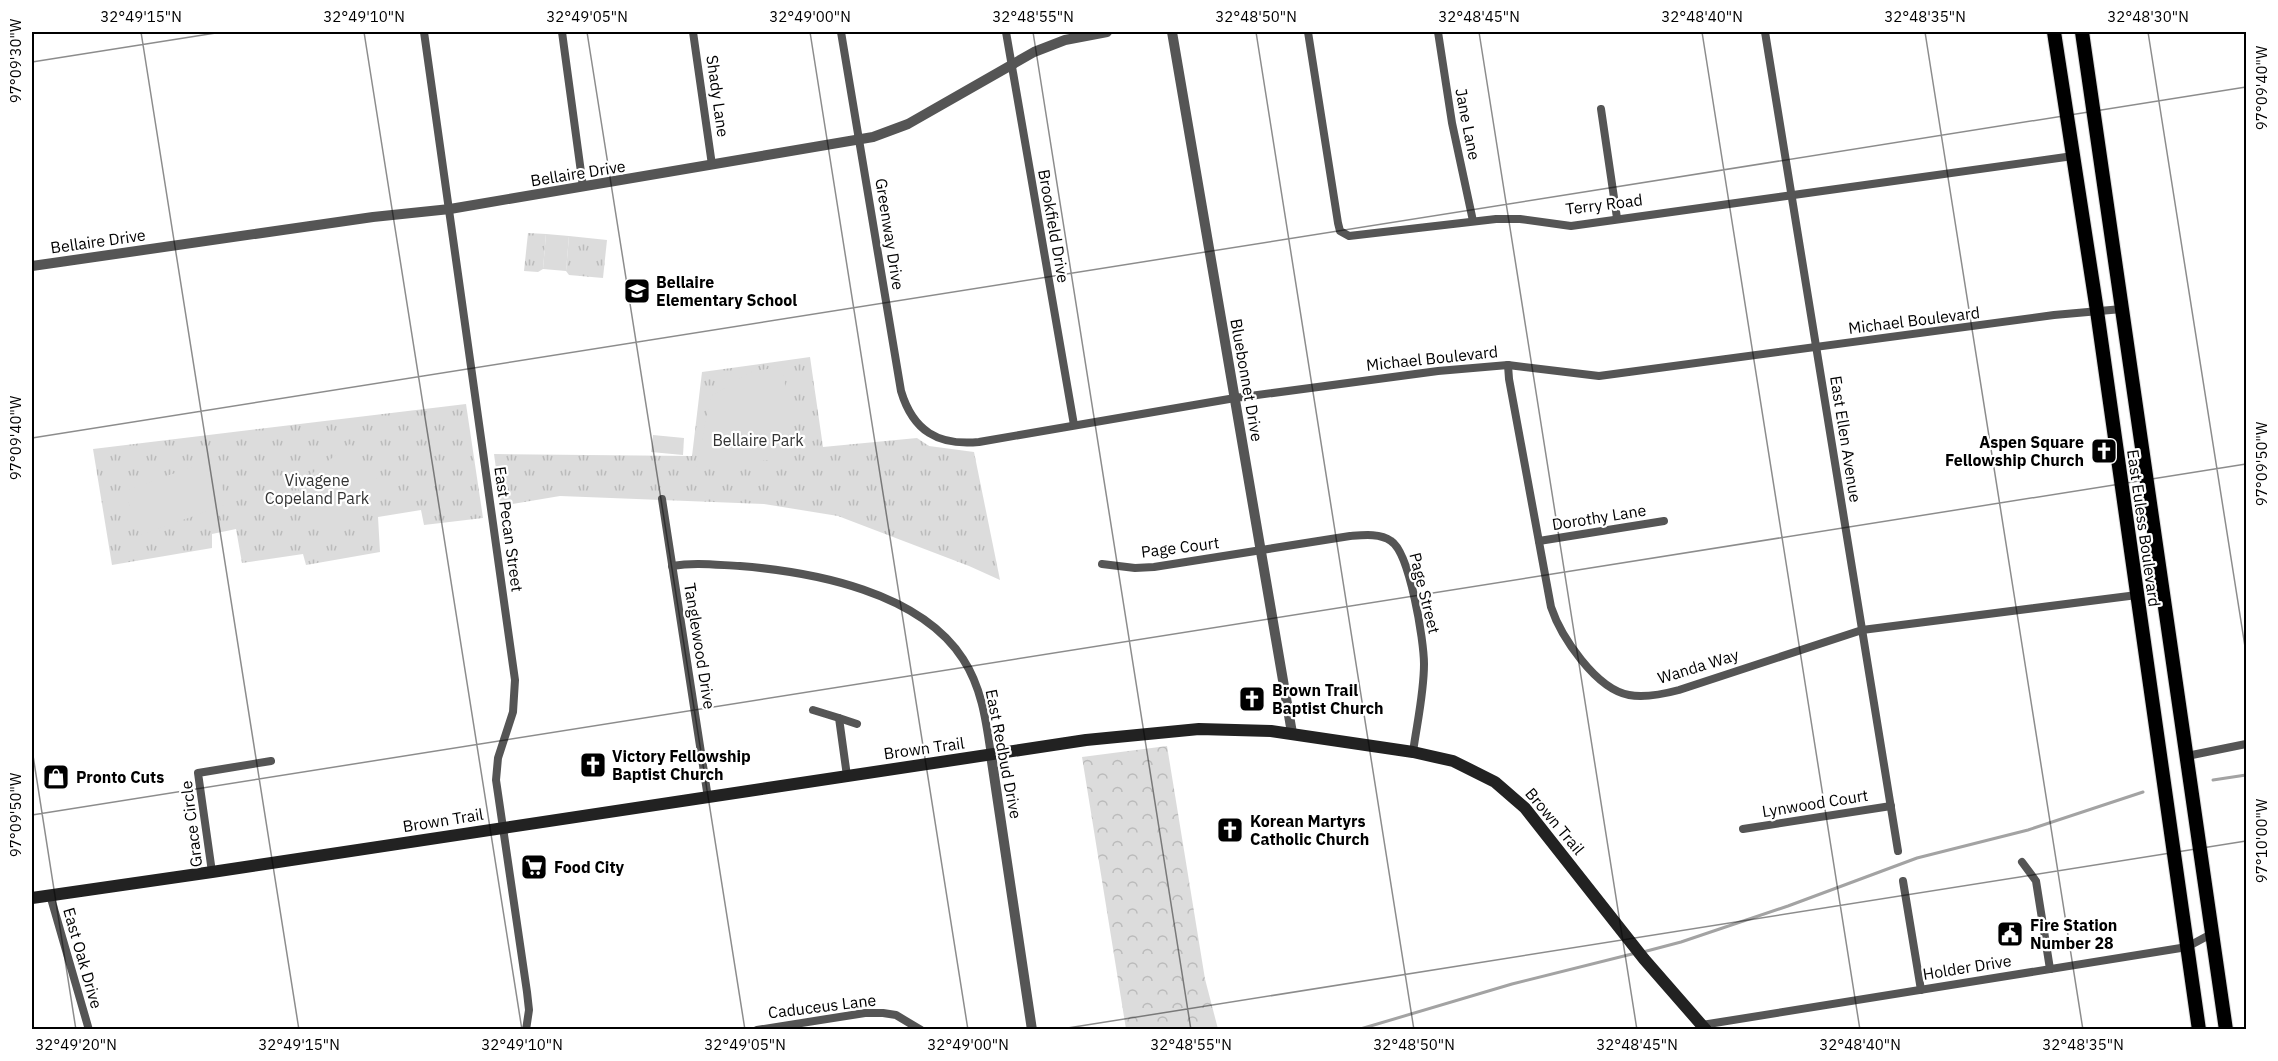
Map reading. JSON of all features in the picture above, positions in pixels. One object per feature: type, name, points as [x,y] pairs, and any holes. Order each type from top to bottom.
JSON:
[{"type":"main road","name":"East Euless Boulevard","points":[[2054,32],[2097,311],[2199,1029]]},
{"type":"main road","name":"East Euless Boulevard","points":[[2082,32],[2226,1029]]},
{"type":"main road","name":"Brown Trail","points":[[32,898],[1156,732],[1199,729],[1292,733],[1413,752],[1453,761],[1495,782],[1525,808],[1644,959],[1704,1027]]},
{"type":"street","name":"East Pecan Street","points":[[424,32],[515,680],[513,712],[496,768],[527,992],[529,1010],[526,1029]]},
{"type":"street","points":[[562,32],[583,187]]},
{"type":"street","name":"Shady Lane","points":[[693,32],[712,165]]},
{"type":"street","name":"Greenway Drive","points":[[842,32],[901,391],[911,417],[928,432]]},
{"type":"street","name":"Brookfield Drive","points":[[1005,32],[1074,425]]},
{"type":"street","name":"Bellaire Drive","points":[[32,266],[373,217],[450,209],[859,140],[893,131],[908,124],[1034,52],[1065,40],[1107,32]]},
{"type":"street","name":"Bluebonnet Drive","points":[[1172,32],[1292,733]]},
{"type":"street","name":"Terry Road","points":[[1308,32],[1340,231],[1349,236],[1473,221],[1520,219],[1570,226],[2073,156]]},
{"type":"street","name":"Jane Lane","points":[[1438,32],[1452,123],[1473,221]]},
{"type":"street","name":"East Ellen Avenue","points":[[1765,32],[1898,850]]},
{"type":"street","points":[[1601,109],[1617,218]]},
{"type":"street","name":"Michael Boulevard","points":[[928,432],[941,440],[965,443],[1235,398],[1438,371],[1508,365],[1599,376],[2121,309]]},
{"type":"street","name":"Wanda Way","points":[[1508,365],[1551,608],[1558,628],[1578,656],[1606,685],[1630,695],[1659,695],[1679,690],[1862,630],[2137,595]]},
{"type":"street","name":"Tanglewood Drive","points":[[662,499],[708,798]]},
{"type":"street","name":"Dorothy Lane","points":[[1539,541],[1664,521]]},
{"type":"street","name":"Page Street","points":[[1261,551],[1366,535],[1386,538],[1396,545],[1409,575],[1424,647],[1424,667],[1413,752]]},
{"type":"street","name":"Page Court","points":[[1102,564],[1135,568],[1154,567],[1261,551]]},
{"type":"street","name":"East Redbud Drive","points":[[672,566],[692,563],[783,570],[811,574],[857,588],[912,611],[942,634],[963,660],[979,692],[991,755],[1032,1029]]},
{"type":"street","points":[[813,710],[857,724]]},
{"type":"street","points":[[839,718],[848,776]]},
{"type":"street","points":[[2187,756],[2247,744]]},
{"type":"street","name":"Grace Circle","points":[[212,872],[198,773],[272,760]]},
{"type":"street","name":"Lynwood Court","points":[[1743,829],[1891,806]]},
{"type":"street","points":[[2022,862],[2036,881],[2050,969]]},
{"type":"street","points":[[1903,881],[1921,990]]},
{"type":"street","name":"East Oak Drive","points":[[50,895],[89,1029]]},
{"type":"street","name":"Holder Drive","points":[[1704,1027],[2187,947],[2213,933]]},
{"type":"street","name":"Caduceus Lane","points":[[758,1029],[865,1013],[883,1013],[896,1015],[921,1029]]},
{"type":"green space","points":[[528,233],[546,234],[543,269],[538,272],[524,271]]},
{"type":"green space","points":[[546,234],[569,236],[566,271],[543,269]]},
{"type":"green space","points":[[569,236],[607,240],[603,278],[569,275],[566,271]]},
{"type":"green space","name":"Bellaire Park","points":[[810,357],[823,447],[917,438],[929,446],[974,452],[1000,580],[838,516],[764,504],[560,496],[501,506],[494,454],[692,456],[702,372]]},
{"type":"green space","points":[[783,367],[791,453],[784,458],[696,469],[711,396],[753,371]]},
{"type":"green space","name":"Vivagene Copeland Park","points":[[466,404],[483,518],[424,525],[421,510],[378,517],[380,552],[306,565],[303,554],[242,563],[236,529],[212,534],[212,548],[112,565],[93,449]]},
{"type":"green space","points":[[653,435],[684,438],[683,455],[651,452]]},
{"type":"green space","points":[[350,444],[383,487],[328,529],[296,486]]},
{"type":"green space","points":[[212,460],[228,504],[140,535],[124,491]]},
{"type":"green space","points":[[1167,746],[1205,979],[1218,1029],[1126,1029],[1082,757]]},
{"type":"waterway","points":[[2213,780],[2246,775]]},
{"type":"waterway","points":[[1643,952],[1681,942],[1788,906],[1917,858],[2028,830],[2143,792]]},
{"type":"waterway","points":[[1357,1030],[1512,984],[1636,953]]},
{"type":"place","name":"Bellaire Elementary School","points":[[637,291]]},
{"type":"place","name":"Aspen Square Fellowship Church","points":[[2104,451]]},
{"type":"place","name":"Brown Trail Baptist Church","points":[[1252,699]]},
{"type":"place","name":"Victory Fellowship Baptist Church","points":[[593,765]]},
{"type":"place","name":"Pronto Cuts","points":[[56,777]]},
{"type":"place","name":"Korean Martyrs Catholic Church","points":[[1230,830]]},
{"type":"place","name":"Food City","points":[[534,867]]},
{"type":"place","name":"Fire Station Number 28","points":[[2010,934]]}]
